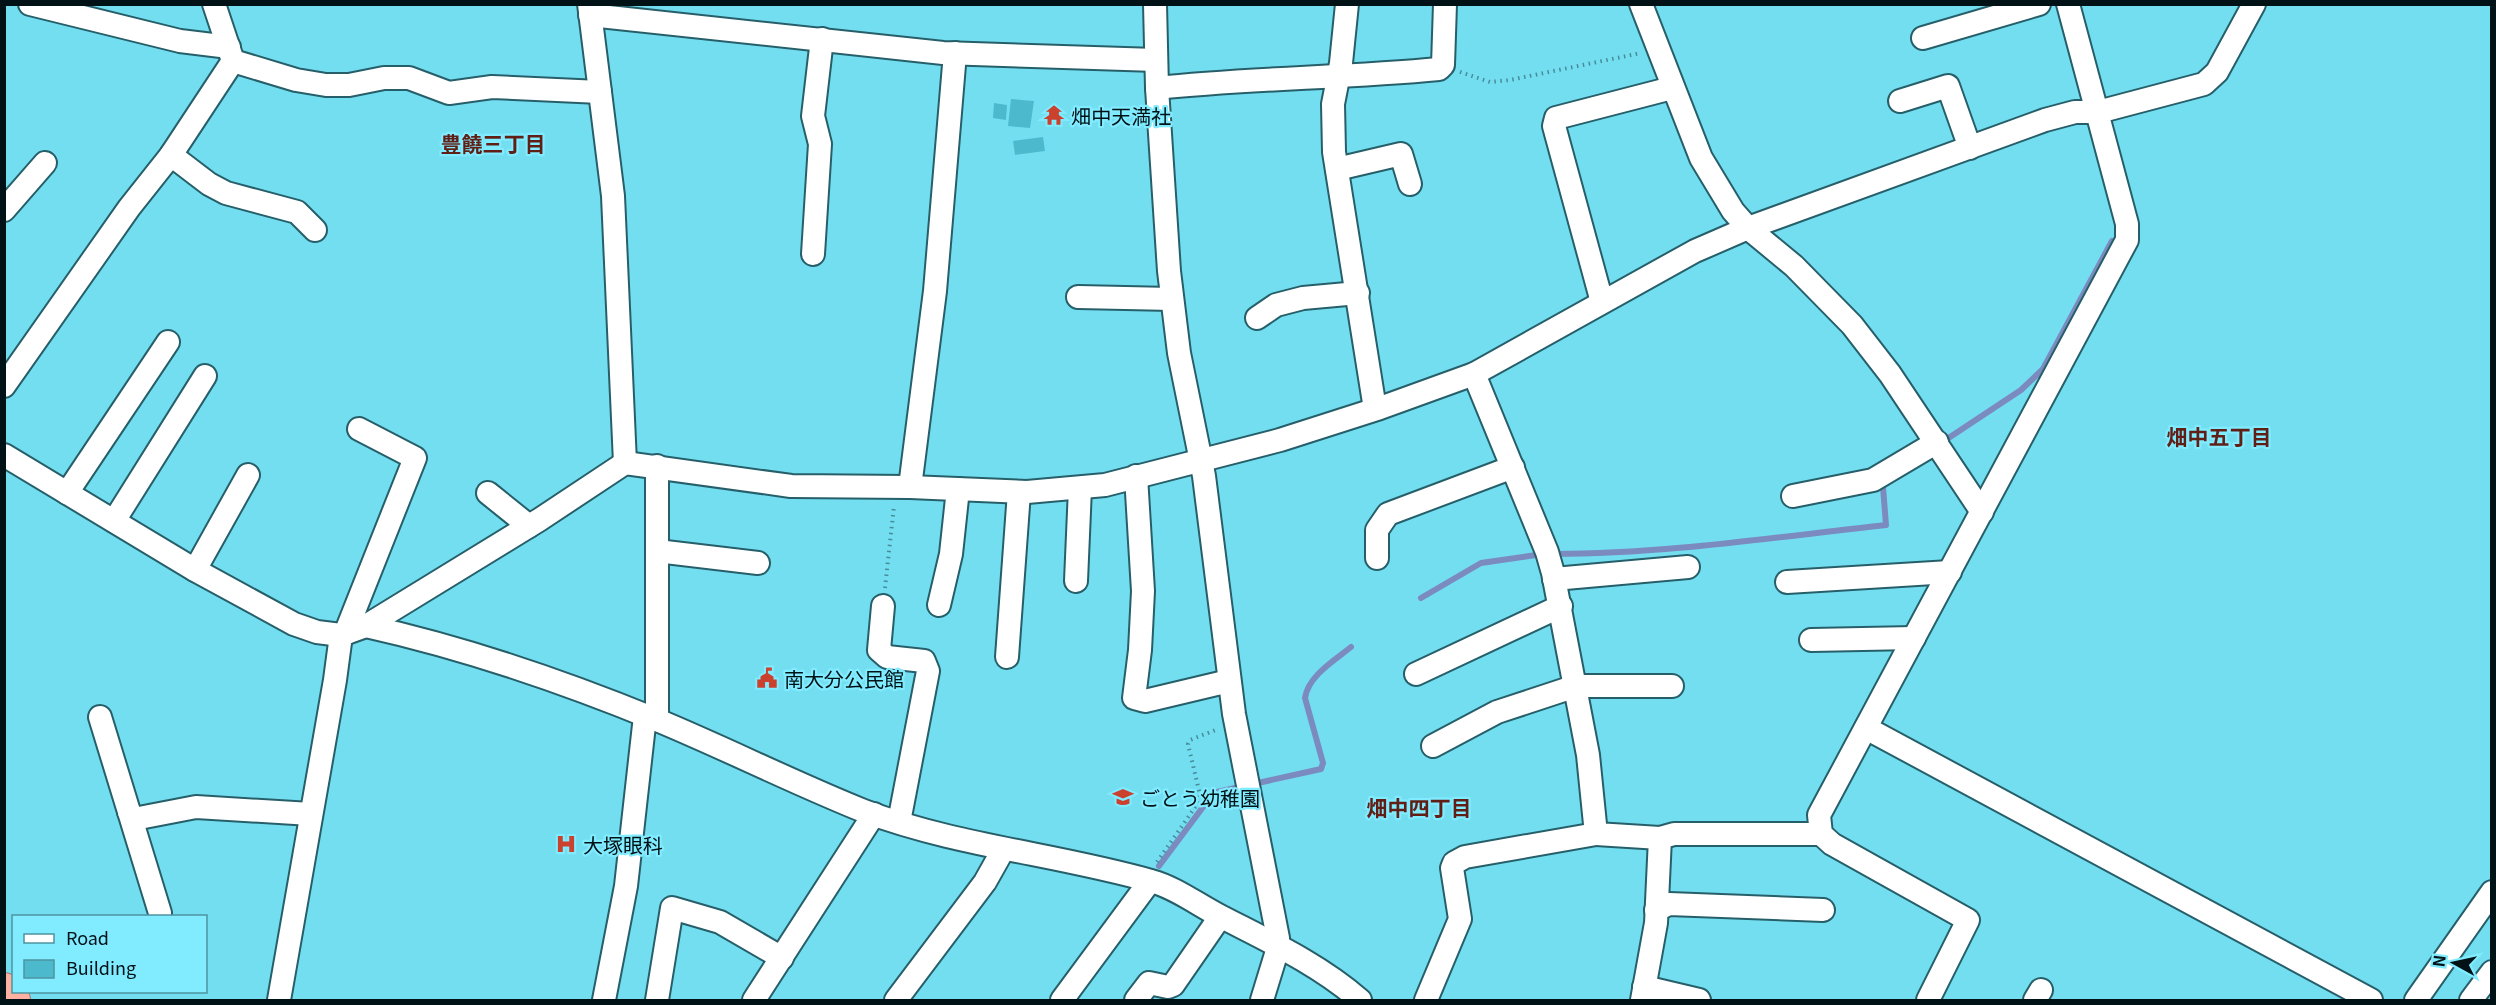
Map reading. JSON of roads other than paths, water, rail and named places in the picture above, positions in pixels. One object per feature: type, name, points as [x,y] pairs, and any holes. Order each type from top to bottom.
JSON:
[{"type":"highway","points":[[4,989],[14,1000]]},
{"type":"street","points":[[30,4],[180,40],[231,54],[296,80],[326,85],[349,85],[384,78],[409,78],[449,93],[492,87],[600,92]]},
{"type":"street","points":[[4,386],[129,208],[171,154],[231,54],[214,4]]},
{"type":"street","points":[[1155,4],[1157,88],[1172,299],[1179,353],[1210,517],[1235,721],[1276,925],[1278,945],[1262,1000]]},
{"type":"street","points":[[1347,4],[1341,63],[1333,104],[1337,169],[1375,410]]},
{"type":"street","points":[[1157,88],[1228,80],[1338,77],[1439,69],[1443,65],[1445,4]]},
{"type":"street","points":[[1641,4],[1701,158],[1733,211],[1748,228],[1794,266],[1852,325],[1890,374],[1982,512]]},
{"type":"street","points":[[1923,38],[2039,4]]},
{"type":"street","points":[[1820,825],[1866,728],[2127,240],[2127,224],[2068,4]]},
{"type":"street","points":[[351,631],[529,526],[625,463],[791,486],[903,487],[1019,492],[1080,488],[1105,485],[1280,440],[1375,410],[1474,374],[1695,251],[1748,228],[2045,120],[2075,112],[2098,112],[2204,84],[2217,72],[2254,4]]},
{"type":"street","points":[[625,463],[613,196],[590,10],[955,53],[1156,60]]},
{"type":"street","points":[[813,254],[820,144],[813,116],[822,39]]},
{"type":"street","points":[[903,487],[935,291],[955,53]]},
{"type":"street","points":[[1900,101],[1948,86],[1970,148]]},
{"type":"street","points":[[1602,302],[1554,126],[1557,118],[1672,88]]},
{"type":"street","points":[[171,154],[209,184],[226,193],[297,212],[315,230]]},
{"type":"street","points":[[1337,169],[1401,154],[1410,184]]},
{"type":"street","points":[[4,210],[45,163]]},
{"type":"street","points":[[1257,318],[1276,305],[1302,298],[1358,293]]},
{"type":"street","points":[[1078,297],[1172,299]]},
{"type":"street","points":[[67,493],[168,342]]},
{"type":"street","points":[[1474,374],[1547,552],[1561,606],[1588,755],[1596,834]]},
{"type":"street","points":[[114,521],[205,376]]},
{"type":"street","points":[[279,1000],[335,680],[414,458],[359,429]]},
{"type":"street","points":[[1793,496],[1874,480],[1936,442]]},
{"type":"street","points":[[4,455],[195,570],[294,624],[317,632],[351,631],[411,636],[570,686],[651,718],[874,814],[1003,850],[1053,857],[1147,880],[1304,958],[1360,1000]]},
{"type":"street","points":[[604,1000],[626,886],[651,718],[657,551],[657,466]]},
{"type":"street","points":[[1377,558],[1377,530],[1381,521],[1388,514],[1513,467]]},
{"type":"street","points":[[195,570],[248,475]]},
{"type":"street","points":[[1136,476],[1143,591],[1140,650],[1134,698],[1145,701],[1229,681]]},
{"type":"street","points":[[1076,581],[1080,488]]},
{"type":"street","points":[[939,605],[951,554],[958,489]]},
{"type":"street","points":[[1007,657],[1019,492]]},
{"type":"street","points":[[488,494],[529,526]]},
{"type":"street","points":[[657,551],[758,562]]},
{"type":"street","points":[[1554,579],[1688,567]]},
{"type":"street","points":[[1787,582],[1950,572]]},
{"type":"street","points":[[883,606],[879,650],[886,657],[924,661],[928,672],[899,822]]},
{"type":"street","points":[[1416,674],[1561,606]]},
{"type":"street","points":[[1811,640],[1914,638]]},
{"type":"street","points":[[1433,746],[1497,712],[1576,686],[1672,686]]},
{"type":"street","points":[[100,717],[160,913]]},
{"type":"street","points":[[1866,728],[2371,1000]]},
{"type":"street","points":[[129,812],[133,817],[139,818],[196,807],[311,814]]},
{"type":"street","points":[[754,1000],[874,814]]},
{"type":"street","points":[[1426,1000],[1460,920],[1452,868],[1454,863],[1465,857],[1596,834],[1660,838],[1674,834],[1820,825]]},
{"type":"street","points":[[1820,825],[1832,844],[1968,920],[1928,1000]]},
{"type":"street","points":[[1660,838],[1656,910],[1643,994],[1699,1000]]},
{"type":"street","points":[[896,1000],[985,882],[1003,850]]},
{"type":"street","points":[[1062,1000],[1147,880]]},
{"type":"street","points":[[2416,1000],[2492,892]]},
{"type":"street","points":[[1656,910],[1669,904],[1824,910]]},
{"type":"street","points":[[657,1000],[672,908],[720,922],[782,958]]},
{"type":"street","points":[[1136,1000],[1149,983],[1170,988],[1220,917]]},
{"type":"street","points":[[2471,1000],[2492,972]]},
{"type":"waterway","points":[[1941,443],[2021,390],[2043,369],[2112,241]]},
{"type":"waterway","points":[[1553,554],[1678,548],[1886,525],[1883,487],[1885,481]]},
{"type":"waterway","points":[[1421,598],[1481,563],[1543,554]]},
{"type":"waterway","points":[[1159,866],[1209,799],[1217,792],[1321,769],[1323,763],[1305,698],[1307,690],[1317,676],[1351,647]]},
{"type":"place","name":"畑中天満社","points":[[1054,115]]},
{"type":"place","name":"南大分公民館","points":[[767,678]]},
{"type":"place","name":"ごとう幼稚園","points":[[1123,797]]},
{"type":"place","name":"大塚眼科","points":[[566,844]]},
{"type":"district","name":"豊饒三丁目","points":[[493,143]]},
{"type":"district","name":"畑中五丁目","points":[[2219,436]]},
{"type":"district","name":"畑中四丁目","points":[[1419,807]]}]
